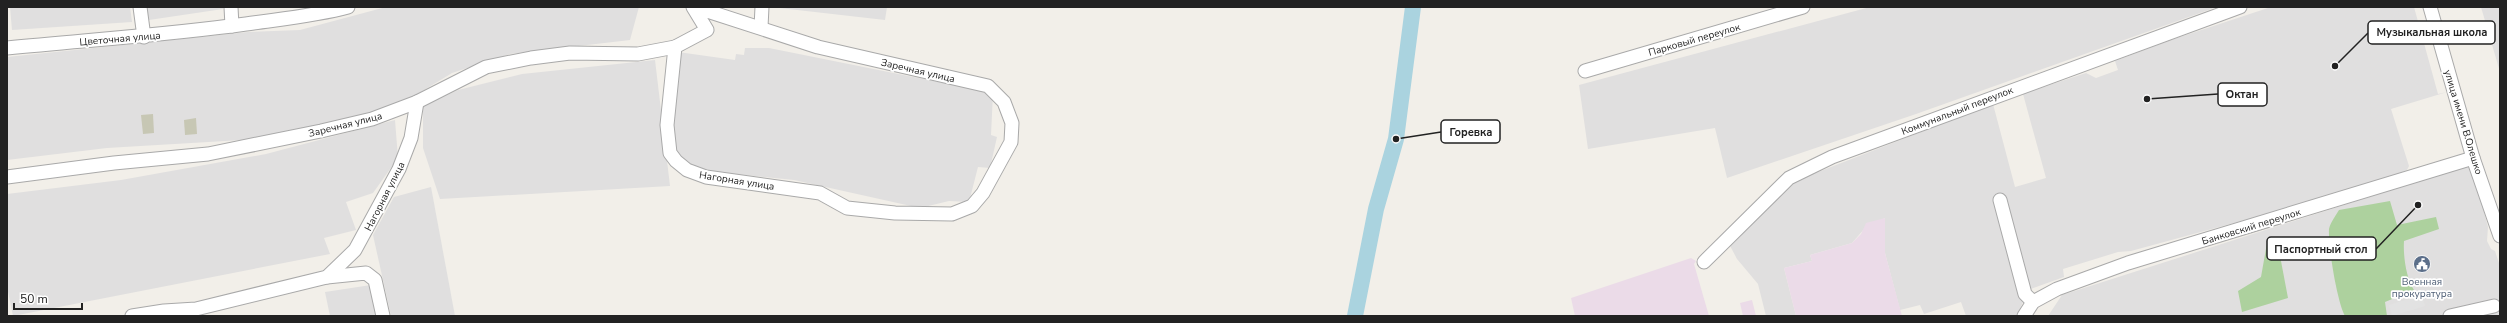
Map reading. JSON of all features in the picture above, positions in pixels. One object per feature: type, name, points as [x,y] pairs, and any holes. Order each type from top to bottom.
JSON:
[{"type":"street","points":[[140,7],[144,37]]},
{"type":"street","points":[[231,7],[232,26]]},
{"type":"street","name":"Цветочная улица","points":[[7,48],[144,37],[325,13],[348,7]]},
{"type":"street","points":[[675,47],[706,30],[694,7]]},
{"type":"street","name":"Заречная улица","points":[[694,7],[761,27],[818,47],[988,86],[1004,102],[1012,123],[1011,142],[983,193],[972,206],[952,214]]},
{"type":"street","points":[[761,27],[762,7]]},
{"type":"street","name":"Парковый переулок","points":[[1585,71],[1803,7]]},
{"type":"street","name":"Коммунальный переулок","points":[[1704,262],[1789,178],[1832,157],[2240,7]]},
{"type":"street","name":"улица имени В.Олешко","points":[[2430,7],[2473,158],[2495,203],[2500,236]]},
{"type":"street","name":"Заречная улица","points":[[7,177],[114,163],[208,154],[372,119],[417,102],[486,67],[531,58],[570,53],[630,55],[675,47]]},
{"type":"street","name":"Нагорная улица","points":[[675,47],[667,125],[670,153],[687,170],[706,177],[820,193],[847,208],[895,213],[952,214]]},
{"type":"street","name":"Нагорная улица","points":[[327,276],[355,250],[399,169],[411,138],[417,102]]},
{"type":"street","name":"Банковский переулок","points":[[2024,316],[2033,302],[2058,289],[2128,263],[2473,158]]},
{"type":"street","points":[[2000,200],[2025,294],[2033,302]]},
{"type":"street","name":"Нагорная улица","points":[[132,316],[164,311],[197,313],[327,276],[366,273],[375,280],[383,316]]},
{"type":"street","points":[[2450,316],[2494,306]]},
{"type":"shaded area","points":[[10,7],[130,7],[132,22],[12,30]]},
{"type":"shaded area","points":[[147,7],[223,7],[223,9],[149,20]]},
{"type":"shaded area","points":[[386,7],[639,7],[630,40],[510,54],[452,73],[406,101],[368,115],[242,140],[107,148],[7,160],[7,57],[248,32],[300,30]]},
{"type":"shaded area","points":[[771,7],[887,7],[885,20]]},
{"type":"shaded area","points":[[1870,7],[2217,7],[1916,114],[1727,178],[1715,128],[1588,149],[1579,85]]},
{"type":"shaded area","points":[[2271,7],[2414,7],[2438,94],[2447,92],[2391,109],[2409,166],[2407,170],[2363,188],[2131,251],[2118,252],[2063,269],[2064,277],[2028,290],[2017,316],[1966,316],[1961,302],[1924,314],[1920,305],[1900,310],[1885,253],[1885,218],[1865,228],[1852,243],[1810,255],[1812,261],[1784,268],[1796,316],[1766,316],[1758,284],[1737,259],[1728,242],[1768,208],[1766,205],[1800,179],[1993,104],[2015,187],[2046,178],[2023,94],[2086,73],[2096,78],[2118,70],[2115,61],[2168,41]]},
{"type":"shaded area","points":[[2481,7],[2500,7],[2500,72]]},
{"type":"shaded area","points":[[745,48],[769,48],[993,93],[991,135],[997,137],[990,168],[978,167],[969,202],[949,201],[920,208],[794,180],[698,170],[674,151],[672,135],[678,52],[735,60],[736,54],[744,55]]},
{"type":"shaded area","points":[[655,60],[670,186],[440,199],[423,148],[423,106],[458,90],[522,74]]},
{"type":"shaded area","points":[[153,114],[154,133],[143,134],[141,115]]},
{"type":"shaded area","points":[[196,118],[197,134],[185,135],[184,120]]},
{"type":"shaded area","points":[[395,120],[398,158],[373,193],[346,202],[356,230],[324,238],[330,254],[13,316],[7,287],[7,194],[121,180],[266,154]]},
{"type":"shaded area","points":[[2466,166],[2473,170],[2488,227],[2487,241],[2491,249],[2495,251],[2500,266],[2500,316],[2048,316],[2062,295]]},
{"type":"shaded area","points":[[431,187],[455,316],[391,316],[373,235],[394,197]]},
{"type":"shaded area","points":[[1885,218],[1885,253],[1902,316],[1796,316],[1784,268],[1812,261],[1810,255],[1852,243],[1861,234],[1866,223]]},
{"type":"shaded area","points":[[1691,258],[1696,261],[1694,264],[1709,316],[1575,316],[1571,298]]},
{"type":"shaded area","points":[[371,285],[378,316],[330,316],[325,292]]},
{"type":"shaded area","points":[[2422,295],[2425,306],[2392,316],[2389,305]]},
{"type":"shaded area","points":[[1752,300],[1756,316],[1743,316],[1740,303]]},
{"type":"green space","points":[[2390,201],[2397,225],[2436,217],[2439,229],[2404,241],[2406,266],[2411,285],[2414,290],[2385,302],[2387,316],[2345,316],[2339,299],[2334,274],[2329,229],[2339,210]]},
{"type":"green space","points":[[2277,240],[2288,298],[2242,312],[2238,291],[2261,277],[2267,243]]},
{"type":"waterway","points":[[1355,316],[1376,209],[1396,139],[1413,7]]},
{"type":"place","name":"Музыкальная школа","points":[[2335,66]]},
{"type":"place","name":"Октан","points":[[2147,99]]},
{"type":"place","name":"Горевка","points":[[1396,139]]},
{"type":"place","name":"Паспортный стол","points":[[2418,205]]},
{"type":"place","name":"Военная прокуратура","points":[[2422,264]]}]
